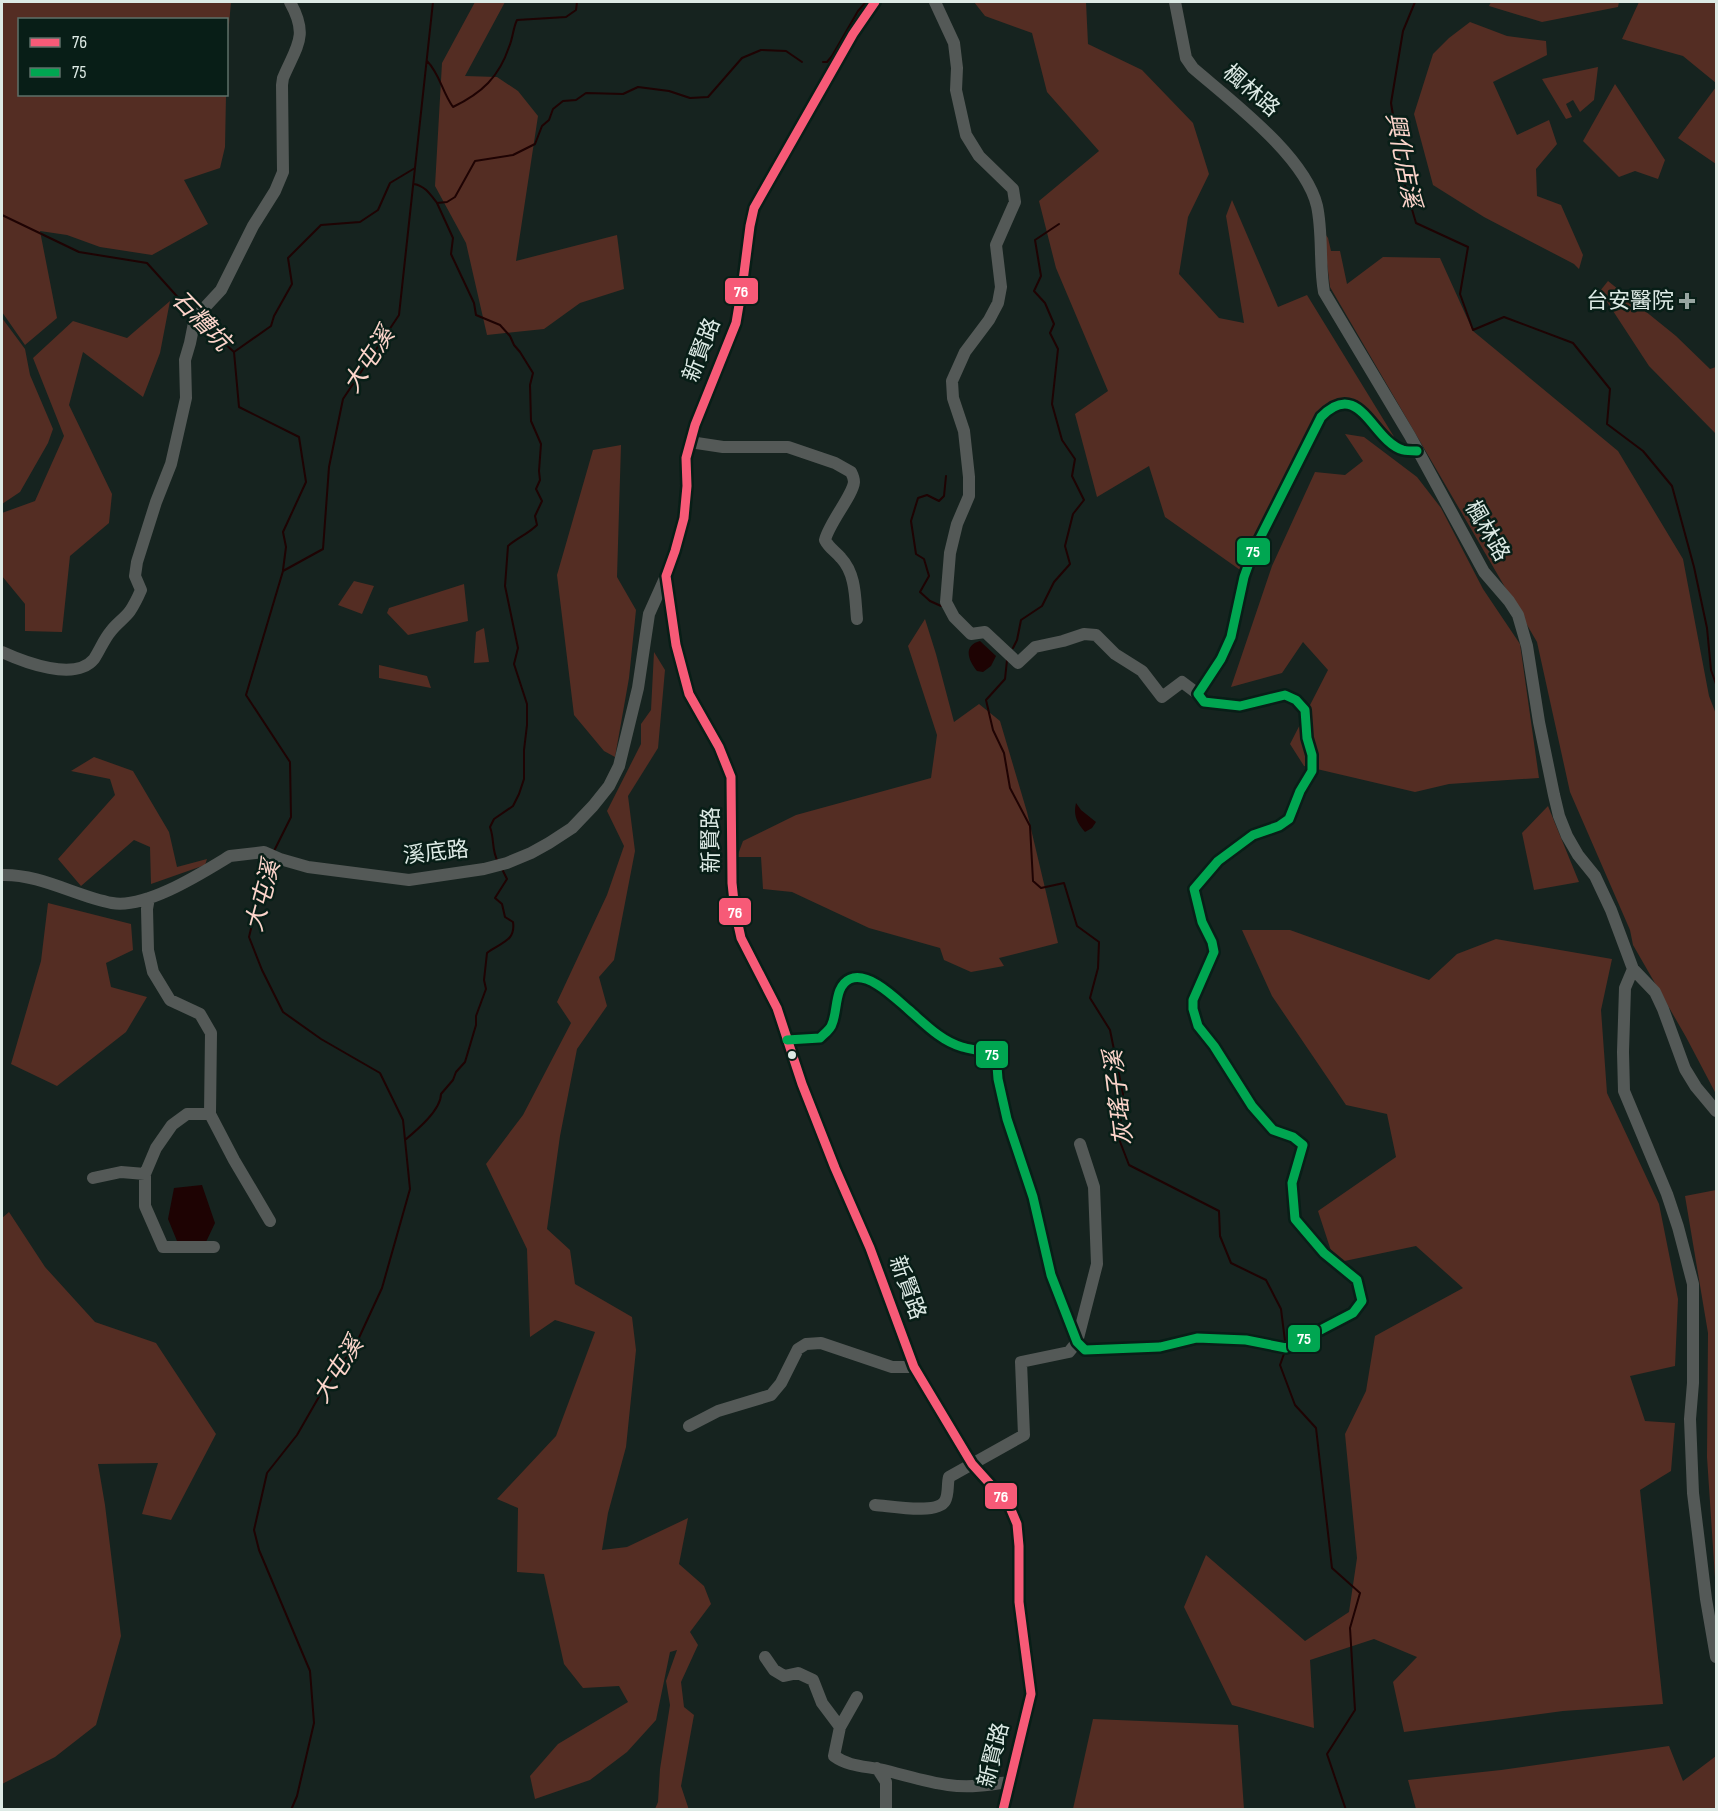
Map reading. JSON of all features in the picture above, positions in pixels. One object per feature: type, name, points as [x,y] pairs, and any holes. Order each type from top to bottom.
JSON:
[{"type":"street","points":[[2,652],[21,661],[47,668],[82,667],[93,660],[111,631],[130,611],[141,590],[135,576],[137,562],[171,464],[186,398],[185,360],[195,318],[221,290],[253,226],[284,172],[282,86],[302,36],[298,16],[290,2]]},
{"type":"street","name":"新賢路","points":[[875,2],[853,34],[754,208],[736,323],[690,442],[686,458],[687,486],[684,518],[666,576],[676,645],[685,681],[719,747],[731,777],[732,883],[741,938],[777,1008],[802,1084],[870,1248],[914,1367],[972,1464],[1009,1505],[1017,1524],[1019,1602],[1031,1694],[1003,1809]]},
{"type":"street","points":[[787,1040],[820,1038],[832,1026],[841,987],[850,979],[861,977],[876,983],[945,1040],[993,1055],[1007,1119],[1033,1197],[1052,1275],[1077,1342],[1085,1350],[1160,1347],[1197,1338],[1246,1340],[1286,1348],[1353,1312],[1362,1301],[1357,1280],[1324,1252],[1295,1219],[1292,1183],[1303,1144],[1293,1137],[1273,1130],[1252,1106],[1214,1046],[1198,1026],[1192,1009],[1193,1000],[1214,952],[1212,942],[1202,922],[1194,889],[1218,861],[1253,835],[1279,826],[1288,819],[1312,771],[1312,755],[1306,738],[1305,710],[1296,700],[1284,695],[1240,706],[1204,702],[1198,694],[1182,682],[1162,697],[1142,671],[1115,654],[1096,635],[1084,634],[1035,647],[1018,663],[985,632],[971,634],[954,617],[946,602],[950,553],[957,524],[969,496],[964,431],[953,398],[952,381],[965,352],[989,320],[998,303],[1001,287],[996,245],[1015,202],[1013,189],[979,156],[966,135],[956,90],[957,68],[954,43],[935,2]]},
{"type":"street","name":"楓林路","points":[[1175,2],[1186,58],[1193,68],[1277,142],[1304,176],[1317,205],[1324,292],[1360,350],[1484,572],[1518,615],[1527,646],[1539,722],[1559,816],[1578,855],[1595,876],[1611,910],[1633,969],[1655,992],[1685,1069],[1696,1087],[1716,1111]]},
{"type":"street","points":[[1198,694],[1221,659],[1231,637],[1237,603],[1253,552],[1321,417],[1327,410],[1346,404],[1357,406],[1387,439],[1402,450],[1417,451]]},
{"type":"street","points":[[690,442],[723,447],[788,447],[835,463],[851,472],[854,481],[851,490],[827,530],[825,540],[829,548],[842,559],[854,581],[857,619]]},
{"type":"street","name":"溪底路","points":[[2,875],[46,882],[114,903],[149,898],[189,881],[230,856],[264,852],[308,867],[409,880],[500,865],[531,853],[572,828],[609,786],[619,766],[638,688],[649,614],[666,576]]},
{"type":"street","points":[[149,898],[148,950],[153,972],[170,1000],[200,1014],[211,1033],[210,1114],[270,1221]]},
{"type":"street","points":[[1633,969],[1625,988],[1624,1091],[1667,1194],[1693,1284],[1693,1383],[1690,1419],[1693,1493],[1706,1599],[1716,1657]]},
{"type":"street","points":[[210,1114],[187,1114],[172,1125],[156,1148],[145,1174],[145,1206],[163,1247],[214,1247]]},
{"type":"street","points":[[875,1504],[929,1509],[943,1504],[947,1498],[949,1477],[1024,1435],[1021,1362],[1069,1352],[1077,1342],[1097,1264],[1094,1187],[1080,1144]]},
{"type":"street","points":[[93,1178],[121,1172],[145,1174]]},
{"type":"street","points":[[689,1426],[718,1411],[771,1395],[781,1383],[798,1349],[806,1344],[821,1343],[892,1367],[914,1367]]},
{"type":"street","points":[[765,1657],[774,1670],[784,1676],[798,1673],[813,1680],[822,1703],[840,1727]]},
{"type":"street","points":[[857,1697],[840,1727],[834,1756],[840,1760],[860,1767],[877,1768],[948,1785],[980,1786],[1009,1782]]},
{"type":"street","points":[[877,1768],[886,1782],[886,1809]]},
{"type":"shaded area","points":[[2,2],[231,2],[228,36],[228,18],[18,18],[18,96],[226,96],[225,147],[220,168],[184,180],[208,224],[152,255],[100,247],[67,235],[40,231],[57,318],[25,345],[2,312]]},
{"type":"shaded area","points":[[475,2],[505,2],[465,76],[497,77],[518,91],[538,116],[516,261],[617,235],[624,289],[580,303],[544,329],[487,335],[466,243],[435,186],[442,63]]},
{"type":"shaded area","points":[[974,2],[1086,2],[1088,44],[1142,70],[1193,123],[1209,174],[1188,217],[1179,274],[1219,318],[1244,323],[1226,216],[1232,200],[1278,307],[1307,295],[1396,440],[1341,402],[1315,431],[1243,572],[1165,517],[1149,466],[1097,497],[1075,414],[1108,391],[1056,268],[1039,201],[1099,151],[1047,92],[1032,33],[985,16]]},
{"type":"shaded area","points":[[1491,2],[1619,2],[1618,7],[1542,22],[1489,6]]},
{"type":"shaded area","points":[[1639,2],[1716,2],[1716,83],[1683,56],[1622,39]]},
{"type":"shaded area","points":[[1470,22],[1507,36],[1546,41],[1547,55],[1493,82],[1517,135],[1549,120],[1557,144],[1536,169],[1537,196],[1561,205],[1583,255],[1579,269],[1574,264],[1484,217],[1433,185],[1414,114],[1433,54]]},
{"type":"shaded area","points":[[1598,67],[1594,100],[1580,112],[1573,100],[1566,104],[1572,117],[1566,119],[1542,79]]},
{"type":"shaded area","points":[[1615,84],[1665,160],[1658,179],[1635,171],[1619,177],[1583,141]]},
{"type":"shaded area","points":[[1716,87],[1716,164],[1678,138]]},
{"type":"shaded area","points":[[1323,231],[1328,238],[1331,251],[1340,251],[1347,284],[1383,257],[1440,258],[1473,331],[1618,451],[1683,559],[1709,696],[1716,714],[1716,1094],[1633,945],[1630,930],[1570,792],[1537,642],[1330,287]]},
{"type":"shaded area","points":[[1608,281],[1676,336],[1710,369],[1716,367],[1716,434],[1649,366],[1600,291]]},
{"type":"shaded area","points":[[170,301],[160,353],[143,397],[83,352],[69,405],[112,494],[109,523],[70,556],[62,632],[25,631],[25,604],[2,576],[2,513],[35,501],[64,436],[33,358],[73,321],[127,338]]},
{"type":"shaded area","points":[[2,318],[25,349],[30,375],[53,429],[48,443],[20,492],[2,504]]},
{"type":"shaded area","points":[[1345,434],[1364,437],[1417,477],[1441,508],[1483,589],[1520,644],[1539,778],[1449,784],[1415,792],[1304,766],[1290,744],[1328,670],[1303,642],[1282,673],[1231,687],[1272,566],[1315,472],[1345,475],[1363,461]]},
{"type":"shaded area","points":[[621,445],[617,577],[636,610],[629,678],[615,757],[604,751],[574,715],[557,575],[593,450]]},
{"type":"shaded area","points":[[354,581],[374,586],[362,614],[338,605]]},
{"type":"shaded area","points":[[464,584],[468,621],[408,635],[387,613],[389,608]]},
{"type":"shaded area","points":[[925,619],[954,722],[979,704],[1000,721],[1027,812],[1058,943],[999,958],[1004,966],[971,972],[944,960],[940,948],[869,928],[792,892],[763,889],[761,857],[737,857],[743,841],[796,815],[931,778],[937,735],[908,646]]},
{"type":"shaded area","points":[[484,628],[489,662],[474,663],[476,632]]},
{"type":"shaded area","points":[[980,641],[996,656],[991,666],[983,672],[977,671],[969,654],[971,646]]},
{"type":"shaded area","points":[[654,652],[665,670],[658,748],[628,796],[635,851],[614,960],[599,977],[607,1006],[577,1049],[560,1136],[547,1229],[570,1250],[575,1284],[632,1317],[636,1350],[626,1447],[608,1513],[602,1550],[627,1547],[688,1518],[679,1564],[704,1586],[711,1604],[690,1632],[698,1645],[681,1682],[684,1707],[694,1715],[681,1786],[689,1810],[655,1809],[658,1802],[660,1769],[670,1705],[666,1681],[677,1650],[670,1652],[656,1720],[627,1752],[590,1780],[535,1799],[530,1776],[558,1744],[628,1702],[619,1686],[583,1688],[564,1664],[544,1574],[517,1572],[518,1508],[497,1499],[556,1436],[595,1332],[555,1320],[530,1337],[527,1249],[486,1164],[523,1115],[571,1023],[557,1002],[607,895],[624,846],[607,811],[641,744],[641,724],[651,710]]},
{"type":"shaded area","points":[[379,665],[427,676],[431,688],[379,678]]},
{"type":"shaded area","points":[[94,757],[133,771],[169,832],[177,867],[207,859],[205,865],[151,884],[150,847],[134,840],[81,886],[58,859],[115,795],[110,779],[71,771]]},
{"type":"shaded area","points":[[1076,803],[1096,822],[1085,832],[1076,819]]},
{"type":"shaded area","points":[[1548,806],[1579,882],[1534,890],[1522,833]]},
{"type":"shaded area","points":[[48,903],[131,924],[133,950],[106,963],[111,987],[147,997],[126,1032],[57,1086],[11,1064],[41,961]]},
{"type":"shaded area","points":[[1242,930],[1290,930],[1429,980],[1457,954],[1496,939],[1612,959],[1601,1010],[1607,1093],[1659,1204],[1678,1299],[1675,1366],[1630,1376],[1645,1421],[1675,1423],[1671,1471],[1640,1490],[1663,1704],[1563,1711],[1404,1732],[1393,1682],[1417,1657],[1374,1639],[1310,1660],[1314,1728],[1232,1705],[1184,1607],[1206,1555],[1305,1641],[1349,1612],[1357,1558],[1345,1434],[1366,1391],[1375,1336],[1463,1288],[1416,1246],[1335,1263],[1318,1211],[1396,1157],[1387,1114],[1346,1105],[1272,996]]},
{"type":"shaded area","points":[[202,1185],[215,1223],[206,1242],[177,1241],[168,1219],[174,1188]]},
{"type":"shaded area","points":[[1716,1190],[1716,1593],[1707,1457],[1708,1333],[1685,1196]]},
{"type":"shaded area","points":[[9,1212],[45,1267],[95,1322],[156,1343],[216,1434],[171,1520],[142,1514],[158,1463],[98,1464],[121,1636],[96,1725],[55,1757],[2,1784],[2,1218]]},
{"type":"shaded area","points":[[1093,1719],[1238,1725],[1244,1809],[1073,1809]]},
{"type":"shaded area","points":[[1669,1746],[1683,1781],[1716,1756],[1716,1809],[1416,1809],[1408,1780],[1501,1770]]},
{"type":"waterway","name":"大屯溪","points":[[274,851],[291,817],[290,762],[246,695],[283,571],[323,549],[329,467],[343,399],[399,315],[433,2]]},
{"type":"waterway","points":[[427,61],[453,107],[481,90],[495,75],[505,58],[517,20],[566,17],[576,10],[577,2]]},
{"type":"waterway","points":[[823,62],[827,62],[832,56],[858,11],[866,2]]},
{"type":"waterway","name":"興化店溪","points":[[1415,2],[1403,31],[1391,103],[1404,182],[1416,223],[1468,247],[1460,294],[1473,330],[1504,317],[1573,343],[1610,389],[1607,424],[1643,451],[1672,486],[1694,567],[1707,628],[1711,670],[1716,684]]},
{"type":"waterway","points":[[414,184],[424,189],[437,203],[447,202],[455,197],[475,161],[513,155],[535,144],[542,126],[549,120],[553,109],[563,101],[576,100],[586,93],[623,94],[638,87],[669,91],[690,98],[708,97],[742,58],[761,50],[786,51],[802,62]]},
{"type":"waterway","points":[[234,352],[271,326],[292,284],[288,258],[321,225],[360,222],[378,210],[390,183],[415,168]]},
{"type":"waterway","points":[[437,203],[453,238],[451,254],[474,303],[476,315],[500,325],[510,336],[533,373],[530,385],[531,421],[541,444],[540,480],[536,489],[542,501],[535,516],[537,525],[508,546],[505,586],[518,648],[514,664],[527,704],[527,725],[524,779],[519,794],[513,806],[494,819],[490,827],[494,853],[498,862]]},
{"type":"waterway","name":"石糟坑","points":[[2,215],[79,252],[147,263],[192,313]]},
{"type":"waterway","name":"灰瑤子溪","points":[[1013,648],[1021,620],[1042,606],[1054,582],[1070,564],[1065,546],[1073,514],[1084,500],[1072,476],[1075,459],[1062,440],[1052,404],[1058,349],[1050,333],[1054,324],[1045,303],[1034,291],[1041,276],[1035,240],[1059,224]]},
{"type":"waterway","name":"石糟坑","points":[[200,321],[234,352],[239,407],[299,437],[306,482],[283,532],[286,547],[283,570]]},
{"type":"waterway","points":[[941,606],[930,601],[920,592],[929,576],[924,559],[916,554],[911,521],[918,498],[927,495],[939,501],[944,496],[946,476]]},
{"type":"waterway","name":"灰瑤子溪","points":[[1007,660],[1005,679],[986,700],[993,730],[1004,753],[1010,788],[1030,826],[1033,881],[1041,888],[1064,883],[1077,926],[1099,942],[1098,968],[1090,998],[1110,1030],[1123,1094],[1119,1139],[1129,1165],[1219,1211],[1220,1236],[1231,1263],[1266,1280],[1281,1309],[1285,1341]]},
{"type":"waterway","name":"大屯溪","points":[[270,859],[249,937],[262,970],[283,1012],[321,1039],[380,1073],[403,1120],[410,1189],[382,1288],[357,1342],[320,1395],[297,1435],[267,1473],[254,1530],[259,1550],[310,1671],[314,1723],[297,1796],[291,1810]]},
{"type":"waterway","points":[[405,1140],[433,1113],[441,1094],[465,1062],[476,1025],[476,1016],[486,989],[484,980],[487,953],[506,941],[512,934],[513,922],[505,917],[502,904],[495,898],[507,879],[502,869]]},
{"type":"waterway","name":"灰瑤子溪","points":[[1285,1351],[1280,1365],[1295,1405],[1316,1428],[1332,1568],[1360,1593],[1350,1628],[1355,1710],[1327,1754],[1346,1810]]},
{"type":"transit line","name":"76","points":[[875,2],[853,34],[754,208],[736,323],[695,425],[686,458],[687,486],[684,518],[666,576],[676,645],[689,694],[719,747],[731,777],[732,883],[741,938],[777,1008],[802,1084],[870,1248],[914,1367],[972,1464],[1009,1505],[1017,1524],[1019,1602],[1031,1694],[1003,1810]]},
{"type":"transit line","name":"75","points":[[787,1040],[820,1038],[829,1030],[834,1019],[841,987],[850,979],[857,978],[874,982],[882,987],[947,1041],[993,1055],[1007,1119],[1033,1197],[1051,1275],[1077,1342],[1085,1350],[1160,1347],[1197,1338],[1246,1340],[1286,1348],[1353,1313],[1362,1301],[1357,1280],[1324,1253],[1295,1219],[1292,1183],[1303,1145],[1293,1137],[1273,1130],[1252,1106],[1214,1046],[1198,1026],[1193,1009],[1193,1000],[1214,952],[1212,942],[1202,922],[1194,889],[1218,861],[1253,835],[1279,826],[1289,819],[1300,791],[1312,771],[1312,755],[1307,738],[1305,710],[1296,700],[1285,695],[1240,706],[1204,702],[1198,694],[1221,659],[1231,637],[1244,577],[1253,552],[1321,417],[1334,407],[1346,404],[1356,407],[1392,444],[1403,450],[1417,451]]},
{"type":"place","name":"台安醫院","points":[[1687,301]]}]
